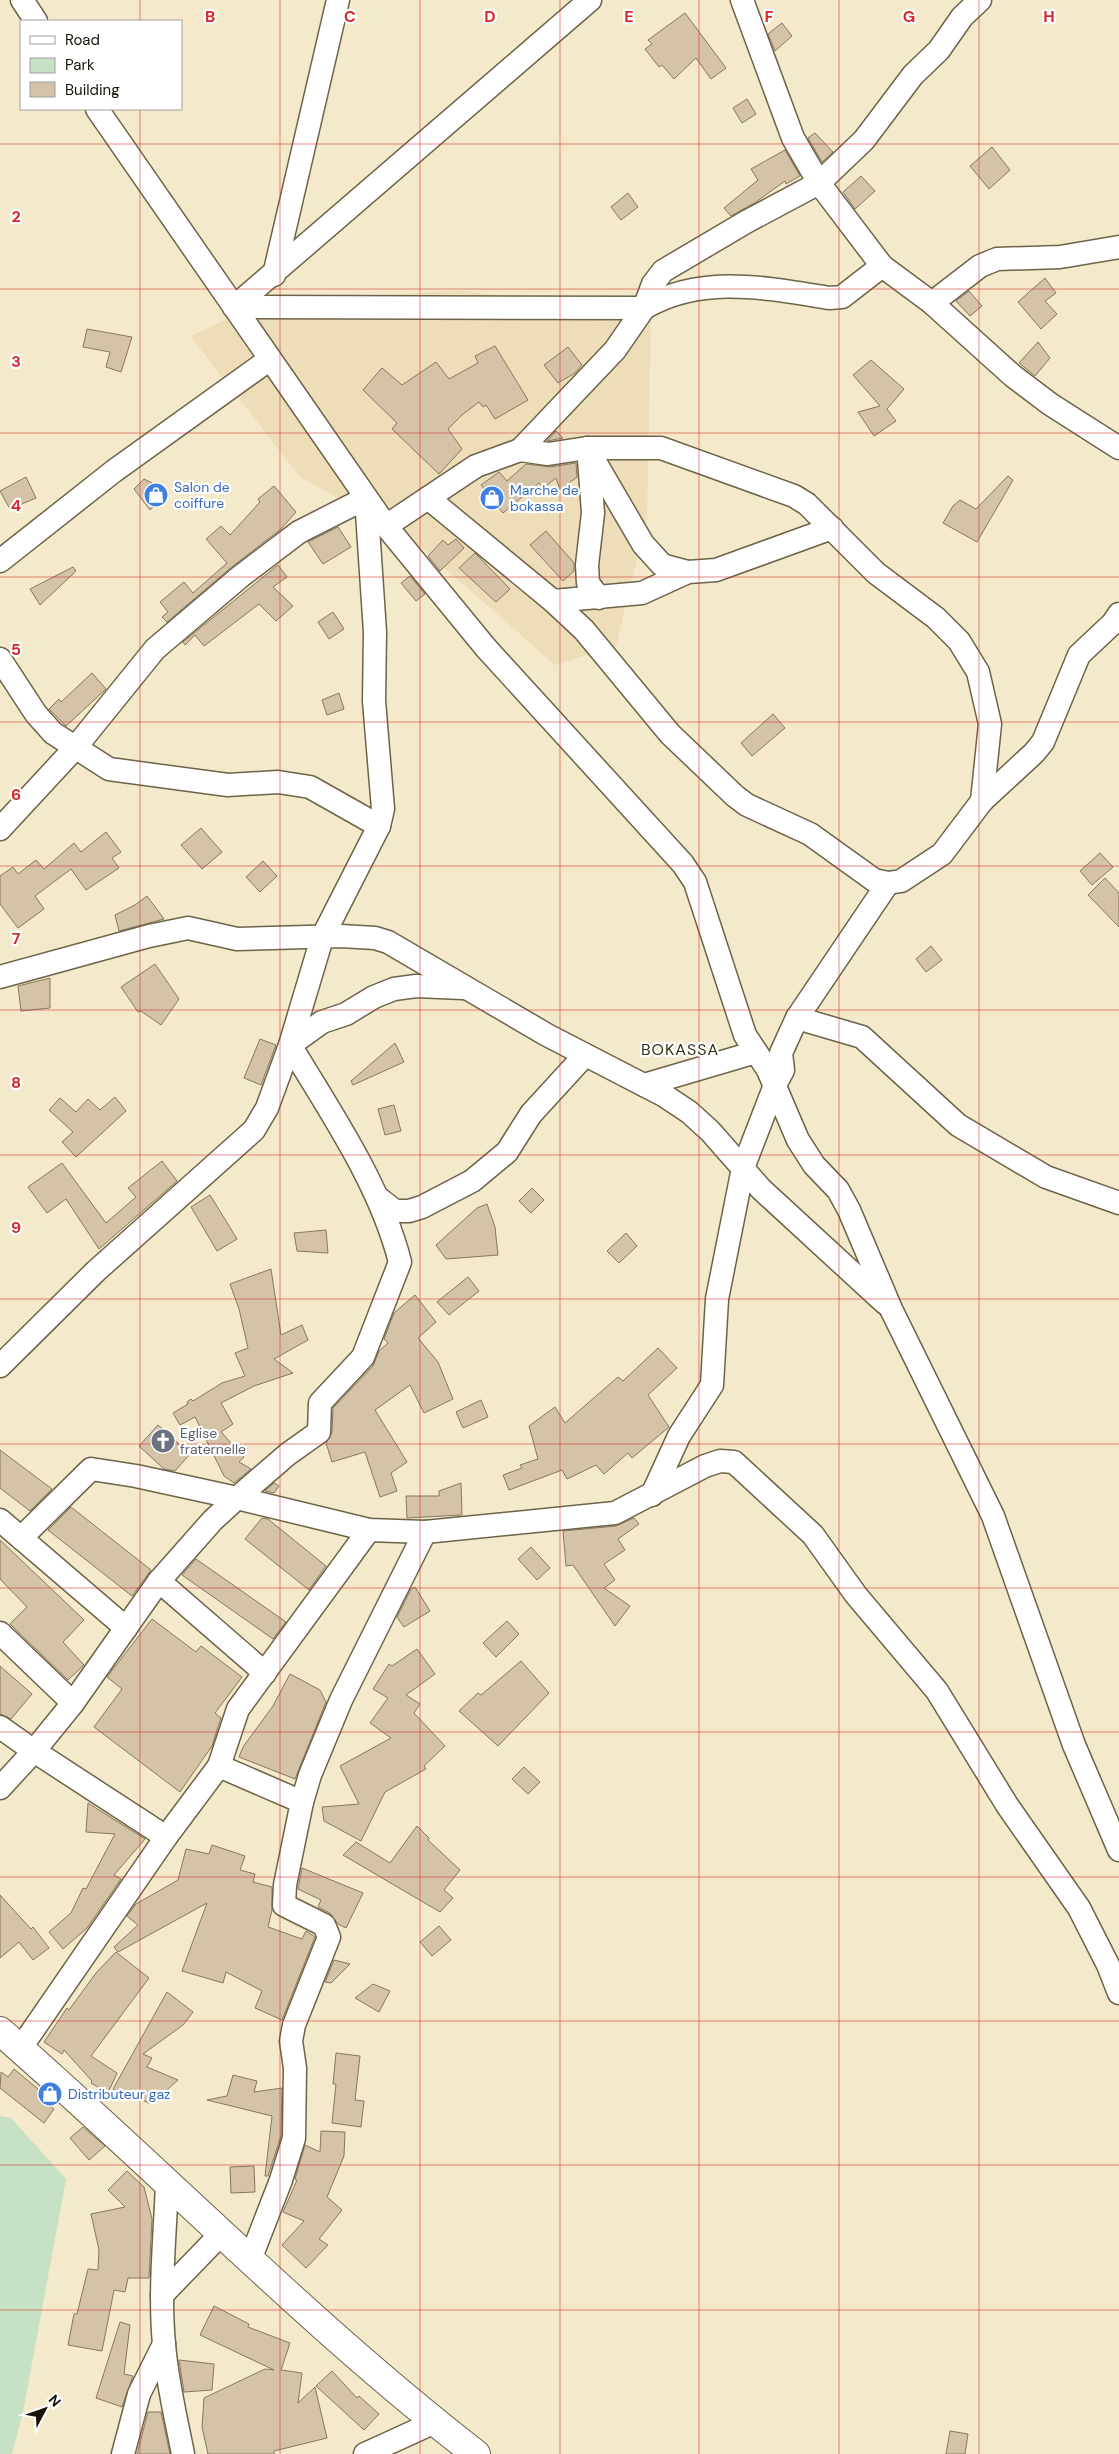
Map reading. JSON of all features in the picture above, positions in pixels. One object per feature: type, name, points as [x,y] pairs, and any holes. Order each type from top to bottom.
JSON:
[{"type":"main road","points":[[0,2031],[250,2260],[435,2422],[476,2454]]},
{"type":"street","points":[[22,0],[35,20]]},
{"type":"street","points":[[0,561],[264,351],[267,307],[338,0]]},
{"type":"street","points":[[234,307],[590,0]]},
{"type":"street","points":[[742,0],[786,124],[819,183],[882,266],[932,303],[1013,376],[1050,404],[1119,448]]},
{"type":"street","points":[[386,526],[476,466],[520,450],[615,350],[644,308],[653,284],[663,271],[746,222],[819,183],[864,140],[913,75],[939,50],[962,17],[980,0]]},
{"type":"street","points":[[98,110],[386,526],[486,648],[683,864],[695,882],[745,1035],[775,1085],[798,1140],[814,1165],[838,1190],[849,1210],[891,1309],[993,1516],[1074,1745],[1119,1850]]},
{"type":"street","points":[[932,303],[980,266],[997,259],[1060,257],[1119,247]]},
{"type":"street","points":[[234,307],[644,308],[661,298],[700,288],[732,285],[829,298],[842,298],[882,266]]},
{"type":"street","points":[[520,450],[548,454],[587,448],[661,448],[794,496],[807,504],[876,573],[936,618],[959,641],[978,672],[990,731],[984,763],[982,801]]},
{"type":"street","points":[[587,448],[643,544],[662,565],[688,572],[716,570],[832,528]]},
{"type":"street","points":[[587,448],[592,476],[593,513],[587,565],[588,583],[599,598]]},
{"type":"street","points":[[0,829],[75,748],[155,649],[241,576],[299,532],[366,498]]},
{"type":"street","points":[[0,1366],[96,1272],[254,1130],[267,1108],[290,1045],[322,938],[379,826],[383,809],[374,700],[375,632],[366,498]]},
{"type":"street","points":[[428,498],[584,630],[670,734],[746,806],[810,834],[874,880],[888,883],[901,881],[942,854],[982,801],[1034,753],[1043,742],[1078,655],[1113,623],[1119,614]]},
{"type":"street","points":[[552,601],[642,593],[688,572]]},
{"type":"street","points":[[0,659],[36,714],[53,732],[109,769],[228,785],[278,782],[310,787],[379,826]]},
{"type":"street","points":[[652,1494],[679,1436],[712,1385],[717,1299],[743,1168],[775,1085],[783,1070],[781,1053],[797,1018],[888,883]]},
{"type":"street","points":[[0,977],[149,936],[188,928],[237,939],[341,936],[375,938],[388,942],[584,1055],[644,1085],[689,1112],[761,1188],[891,1309]]},
{"type":"street","points":[[290,1045],[322,1022],[346,1014],[374,997],[394,989],[416,986],[466,988]]},
{"type":"street","points":[[797,1018],[862,1037],[958,1125],[1046,1177],[1119,1203]]},
{"type":"street","points":[[0,1788],[34,1751],[73,1702],[159,1581],[213,1520],[288,1454],[319,1432],[320,1403],[363,1358],[400,1262],[398,1248],[377,1197],[342,1131],[290,1045]]},
{"type":"street","points":[[644,1085],[756,1052]]},
{"type":"street","points":[[377,1197],[396,1211],[409,1211],[422,1207],[472,1181],[501,1157],[519,1135],[531,1114],[584,1055]]},
{"type":"street","points":[[398,1248],[422,1207]]},
{"type":"street","points":[[21,1538],[91,1469],[136,1476],[237,1498],[370,1530],[424,1532],[615,1512],[705,1466],[720,1460],[734,1462],[813,1535],[856,1594],[937,1691],[1007,1805],[1079,1908],[1108,1964],[1119,1993]]},
{"type":"street","points":[[0,1520],[126,1628]]},
{"type":"street","points":[[20,2049],[166,1837],[219,1766],[238,1708],[370,1530]]},
{"type":"street","points":[[250,2260],[281,2180],[294,2138],[295,2068],[291,2040],[294,2025],[329,1937],[324,1925],[284,1904],[282,1898],[302,1802],[310,1775],[341,1700],[424,1532]]},
{"type":"street","points":[[159,1581],[265,1673]]},
{"type":"street","points":[[0,1633],[73,1702]]},
{"type":"street","points":[[0,1727],[166,1837]]},
{"type":"street","points":[[219,1766],[302,1802]]},
{"type":"street","points":[[167,2183],[162,2295],[164,2344],[171,2399],[183,2454]]},
{"type":"street","points":[[162,2295],[221,2234]]},
{"type":"street","points":[[123,2454],[139,2394],[164,2344]]},
{"type":"street","points":[[365,2454],[435,2422]]},
{"type":"shaded area","name":"Marche de bokassa","points":[[458,290],[651,318],[647,518],[616,646],[555,665],[414,541],[300,477],[190,336],[261,304]]},
{"type":"green space","points":[[0,2116],[11,2118],[66,2179],[23,2412],[12,2454],[0,2454]]},
{"type":"building","points":[[685,13],[726,68],[711,79],[696,58],[674,79],[662,65],[659,67],[645,49],[652,44],[648,40]]},
{"type":"building","points":[[782,23],[792,36],[775,51],[768,34]]},
{"type":"building","points":[[747,99],[756,114],[742,123],[733,108]]},
{"type":"building","points":[[815,133],[833,152],[822,162],[808,138]]},
{"type":"building","points":[[992,147],[1010,170],[989,189],[970,166]]},
{"type":"building","points":[[785,150],[800,176],[786,184],[785,181],[756,202],[731,216],[724,208],[758,180],[751,169]]},
{"type":"building","points":[[861,176],[875,191],[855,209],[843,192]]},
{"type":"building","points":[[628,193],[638,207],[621,220],[611,207]]},
{"type":"building","points":[[1045,278],[1056,293],[1045,301],[1057,314],[1041,329],[1018,302]]},
{"type":"building","points":[[969,291],[982,306],[970,316],[956,301]]},
{"type":"building","points":[[87,329],[132,337],[121,372],[106,367],[110,352],[83,347]]},
{"type":"building","points":[[1038,342],[1050,358],[1035,376],[1019,363]]},
{"type":"building","points":[[495,346],[528,400],[495,419],[486,405],[483,407],[479,402],[462,415],[448,429],[462,449],[439,474],[392,429],[397,423],[363,390],[382,368],[402,385],[436,362],[449,379],[478,363],[475,356]]},
{"type":"building","points":[[568,347],[582,365],[575,373],[558,383],[544,365]]},
{"type":"building","points":[[871,360],[904,389],[887,409],[896,421],[874,436],[858,412],[880,406],[853,375]]},
{"type":"building","points":[[556,431],[563,438],[547,441]]},
{"type":"building","points":[[576,463],[577,477],[560,490],[556,478],[543,488],[539,483],[503,513],[481,485],[499,472],[507,481],[526,464],[550,467]]},
{"type":"building","points":[[1008,476],[1013,480],[977,542],[943,523],[953,506],[960,500],[976,509]]},
{"type":"building","points":[[26,477],[36,498],[10,509],[0,491]]},
{"type":"building","points":[[144,479],[168,491],[150,510],[134,489]]},
{"type":"building","points":[[274,486],[296,512],[281,529],[233,566],[167,622],[162,617],[168,612],[160,602],[184,582],[193,593],[227,563],[206,539],[221,526],[230,535],[260,502],[258,499]]},
{"type":"building","points":[[338,527],[351,547],[323,564],[308,542]]},
{"type":"building","points":[[546,531],[574,563],[574,571],[563,581],[530,545]]},
{"type":"building","points":[[456,539],[464,548],[440,571],[428,556],[443,540],[448,545]]},
{"type":"building","points":[[475,553],[510,589],[496,602],[459,568]]},
{"type":"building","points":[[278,565],[287,577],[273,587],[293,606],[276,621],[259,604],[204,646],[195,635],[185,645],[183,642]]},
{"type":"building","points":[[73,567],[76,571],[40,605],[30,589]]},
{"type":"building","points":[[410,576],[425,594],[416,601],[401,583]]},
{"type":"building","points":[[333,612],[344,629],[329,639],[318,622]]},
{"type":"building","points":[[92,673],[106,689],[66,726],[49,709],[59,699],[61,702]]},
{"type":"building","points":[[339,693],[344,709],[327,715],[322,700]]},
{"type":"building","points":[[773,714],[785,728],[752,756],[741,743]]},
{"type":"building","points":[[201,828],[222,852],[202,869],[181,845]]},
{"type":"building","points":[[106,832],[121,852],[112,858],[119,868],[86,890],[71,869],[35,896],[44,909],[18,928],[0,904],[0,876],[13,867],[18,874],[36,860],[44,869],[74,843],[81,852]]},
{"type":"building","points":[[1100,853],[1113,867],[1092,885],[1080,871]]},
{"type":"building","points":[[263,861],[277,876],[260,892],[246,877]]},
{"type":"building","points":[[1105,878],[1119,893],[1119,927],[1088,895]]},
{"type":"building","points":[[147,896],[164,919],[119,931],[115,915],[135,905]]},
{"type":"building","points":[[931,946],[942,960],[926,972],[916,959]]},
{"type":"building","points":[[155,964],[179,999],[161,1025],[141,1011],[138,1012],[121,987]]},
{"type":"building","points":[[50,978],[50,1008],[21,1011],[18,986]]},
{"type":"building","points":[[260,1039],[276,1045],[261,1085],[244,1078]]},
{"type":"building","points":[[395,1043],[404,1062],[353,1085],[351,1081]]},
{"type":"building","points":[[115,1097],[126,1111],[76,1157],[62,1142],[73,1132],[49,1110],[60,1098],[76,1112],[88,1099],[100,1110]]},
{"type":"building","points":[[394,1105],[401,1131],[385,1135],[378,1109]]},
{"type":"building","points":[[162,1161],[177,1181],[99,1249],[66,1199],[47,1213],[28,1187],[62,1163],[106,1223],[136,1197],[128,1188]]},
{"type":"building","points":[[532,1188],[544,1200],[531,1213],[519,1201]]},
{"type":"building","points":[[210,1195],[237,1239],[217,1251],[191,1207]]},
{"type":"building","points":[[487,1204],[495,1227],[498,1255],[446,1259],[436,1245],[477,1208]]},
{"type":"building","points":[[326,1230],[328,1253],[297,1251],[294,1233]]},
{"type":"building","points":[[626,1233],[637,1246],[619,1263],[607,1251]]},
{"type":"building","points":[[271,1269],[281,1335],[302,1325],[308,1340],[274,1359],[293,1373],[254,1386],[221,1403],[233,1424],[221,1432],[244,1457],[239,1462],[251,1469],[234,1483],[224,1476],[195,1417],[180,1425],[173,1413],[188,1404],[187,1402],[191,1399],[193,1401],[222,1383],[245,1376],[235,1353],[248,1348],[239,1309],[230,1284]]},
{"type":"building","points":[[468,1277],[479,1291],[449,1315],[437,1302]]},
{"type":"building","points":[[415,1295],[436,1322],[418,1338],[438,1362],[453,1399],[424,1413],[410,1385],[375,1410],[407,1462],[391,1473],[397,1491],[380,1497],[365,1452],[332,1462],[326,1443],[332,1433],[333,1408],[373,1366],[379,1351],[388,1343],[384,1339],[394,1313]]},
{"type":"building","points":[[658,1348],[677,1368],[648,1395],[669,1427],[632,1458],[628,1453],[604,1474],[596,1465],[567,1479],[562,1470],[509,1490],[503,1475],[522,1468],[520,1465],[538,1459],[529,1426],[555,1407],[565,1423],[618,1377],[623,1381]]},
{"type":"building","points":[[481,1400],[488,1417],[463,1428],[456,1412]]},
{"type":"building","points":[[158,1425],[190,1454],[175,1471],[164,1469],[139,1446]]},
{"type":"building","points":[[0,1450],[52,1489],[30,1511],[0,1488]]},
{"type":"building","points":[[274,1483],[279,1486],[274,1493],[265,1491]]},
{"type":"building","points":[[461,1483],[462,1515],[407,1518],[406,1496],[439,1496],[439,1491]]},
{"type":"building","points":[[71,1507],[151,1570],[132,1596],[48,1530]]},
{"type":"building","points":[[262,1518],[268,1519],[326,1566],[309,1590],[245,1539]]},
{"type":"building","points":[[634,1518],[639,1524],[618,1539],[625,1550],[604,1564],[615,1580],[604,1588],[630,1606],[615,1626],[573,1565],[566,1566],[563,1531],[616,1526]]},
{"type":"building","points":[[0,1540],[84,1620],[63,1642],[84,1665],[68,1680],[10,1624],[27,1607],[0,1579]]},
{"type":"building","points":[[531,1547],[550,1568],[537,1580],[518,1559]]},
{"type":"building","points":[[196,1559],[286,1622],[273,1639],[182,1575]]},
{"type":"building","points":[[415,1587],[430,1611],[404,1627],[397,1617],[411,1589]]},
{"type":"building","points":[[152,1619],[196,1652],[201,1646],[242,1677],[215,1713],[221,1718],[212,1746],[180,1792],[94,1727],[122,1689],[107,1677]]},
{"type":"building","points":[[507,1621],[519,1634],[496,1657],[483,1643]]},
{"type":"building","points":[[417,1649],[435,1674],[406,1695],[420,1704],[414,1713],[445,1746],[424,1766],[426,1769],[385,1792],[361,1841],[324,1821],[322,1807],[359,1804],[340,1766],[391,1738],[370,1723],[388,1698],[373,1689],[389,1664],[392,1666]]},
{"type":"building","points":[[521,1661],[549,1693],[498,1746],[459,1711],[478,1693],[481,1695]]},
{"type":"building","points":[[0,1666],[32,1694],[11,1719],[0,1714]]},
{"type":"building","points":[[290,1674],[320,1690],[326,1702],[295,1779],[239,1757],[243,1747],[273,1706]]},
{"type":"building","points":[[524,1767],[540,1782],[528,1794],[512,1779]]},
{"type":"building","points":[[88,1803],[145,1839],[114,1875],[121,1879],[87,1928],[63,1949],[49,1932],[71,1913],[83,1888],[86,1889],[115,1834],[86,1832]]},
{"type":"building","points":[[417,1826],[429,1838],[428,1840],[460,1870],[444,1890],[453,1898],[440,1912],[343,1855],[356,1842],[390,1863]]},
{"type":"building","points":[[212,1845],[245,1856],[240,1870],[255,1874],[253,1882],[272,1887],[272,1910],[268,1927],[302,1939],[306,1931],[315,1937],[282,2020],[255,2008],[262,1991],[226,1972],[223,1983],[182,1971],[207,1903],[118,1952],[114,1947],[138,1925],[127,1916],[136,1904],[178,1880],[186,1849],[209,1854]]},
{"type":"building","points":[[302,1868],[363,1893],[346,1928],[338,1924],[330,1913],[318,1907],[321,1900],[298,1889]]},
{"type":"building","points":[[0,1895],[31,1929],[33,1927],[49,1948],[33,1960],[19,1942],[0,1958]]},
{"type":"building","points":[[439,1926],[451,1940],[432,1956],[420,1942]]},
{"type":"building","points":[[116,1952],[149,1978],[91,2056],[117,2073],[108,2093],[91,2083],[92,2081],[64,2050],[62,2054],[44,2042],[67,2008],[69,2010],[96,1973]]},
{"type":"building","points":[[334,1960],[350,1964],[331,1983],[325,1982]]},
{"type":"building","points":[[373,1984],[390,1991],[379,2012],[355,1998]]},
{"type":"building","points":[[167,1992],[193,2012],[183,2025],[143,2054],[152,2058],[147,2067],[178,2080],[151,2104],[131,2095],[130,2098],[113,2089]]},
{"type":"building","points":[[336,2053],[360,2056],[355,2100],[364,2101],[361,2127],[332,2123],[336,2084],[333,2084]]},
{"type":"building","points":[[14,2069],[44,2094],[40,2099],[54,2109],[44,2123],[0,2088],[1,2072],[8,2077]]},
{"type":"building","points":[[233,2075],[257,2081],[254,2092],[282,2088],[281,2136],[268,2176],[265,2176],[272,2116],[207,2100],[227,2096]]},
{"type":"building","points":[[83,2127],[105,2146],[89,2160],[70,2138]]},
{"type":"building","points":[[321,2131],[345,2132],[344,2156],[327,2197],[342,2210],[319,2239],[328,2245],[306,2268],[282,2245],[304,2221],[283,2212],[297,2180],[295,2179],[305,2145],[320,2152]]},
{"type":"building","points":[[254,2166],[255,2192],[231,2193],[230,2167]]},
{"type":"building","points":[[127,2171],[144,2187],[152,2219],[149,2278],[128,2278],[125,2292],[114,2290],[102,2351],[68,2345],[74,2314],[77,2314],[88,2269],[98,2270],[99,2250],[91,2214],[125,2207],[108,2190]]},
{"type":"building","points":[[214,2306],[249,2324],[248,2327],[290,2343],[281,2370],[302,2373],[298,2403],[315,2387],[327,2438],[274,2451],[274,2454],[208,2454],[202,2427],[204,2398],[265,2369],[274,2370],[200,2335]]},
{"type":"building","points":[[120,2322],[130,2325],[124,2374],[133,2376],[122,2407],[96,2398]]},
{"type":"building","points":[[179,2360],[214,2364],[212,2390],[184,2392]]},
{"type":"building","points":[[332,2371],[357,2398],[359,2396],[379,2414],[364,2430],[316,2386]]},
{"type":"building","points":[[148,2412],[161,2412],[170,2454],[137,2454]]},
{"type":"building","points":[[950,2431],[968,2434],[965,2454],[946,2454]]},
{"type":"place","name":"Salon de coiffure","points":[[156,495]]},
{"type":"place","name":"Marche de bokassa","points":[[492,498]]},
{"type":"place","name":"Eglise fraternelle","points":[[163,1441]]},
{"type":"place","name":"Distributeur gaz","points":[[50,2094]]},
{"type":"district","name":"BOKASSA","points":[[680,1049]]}]
